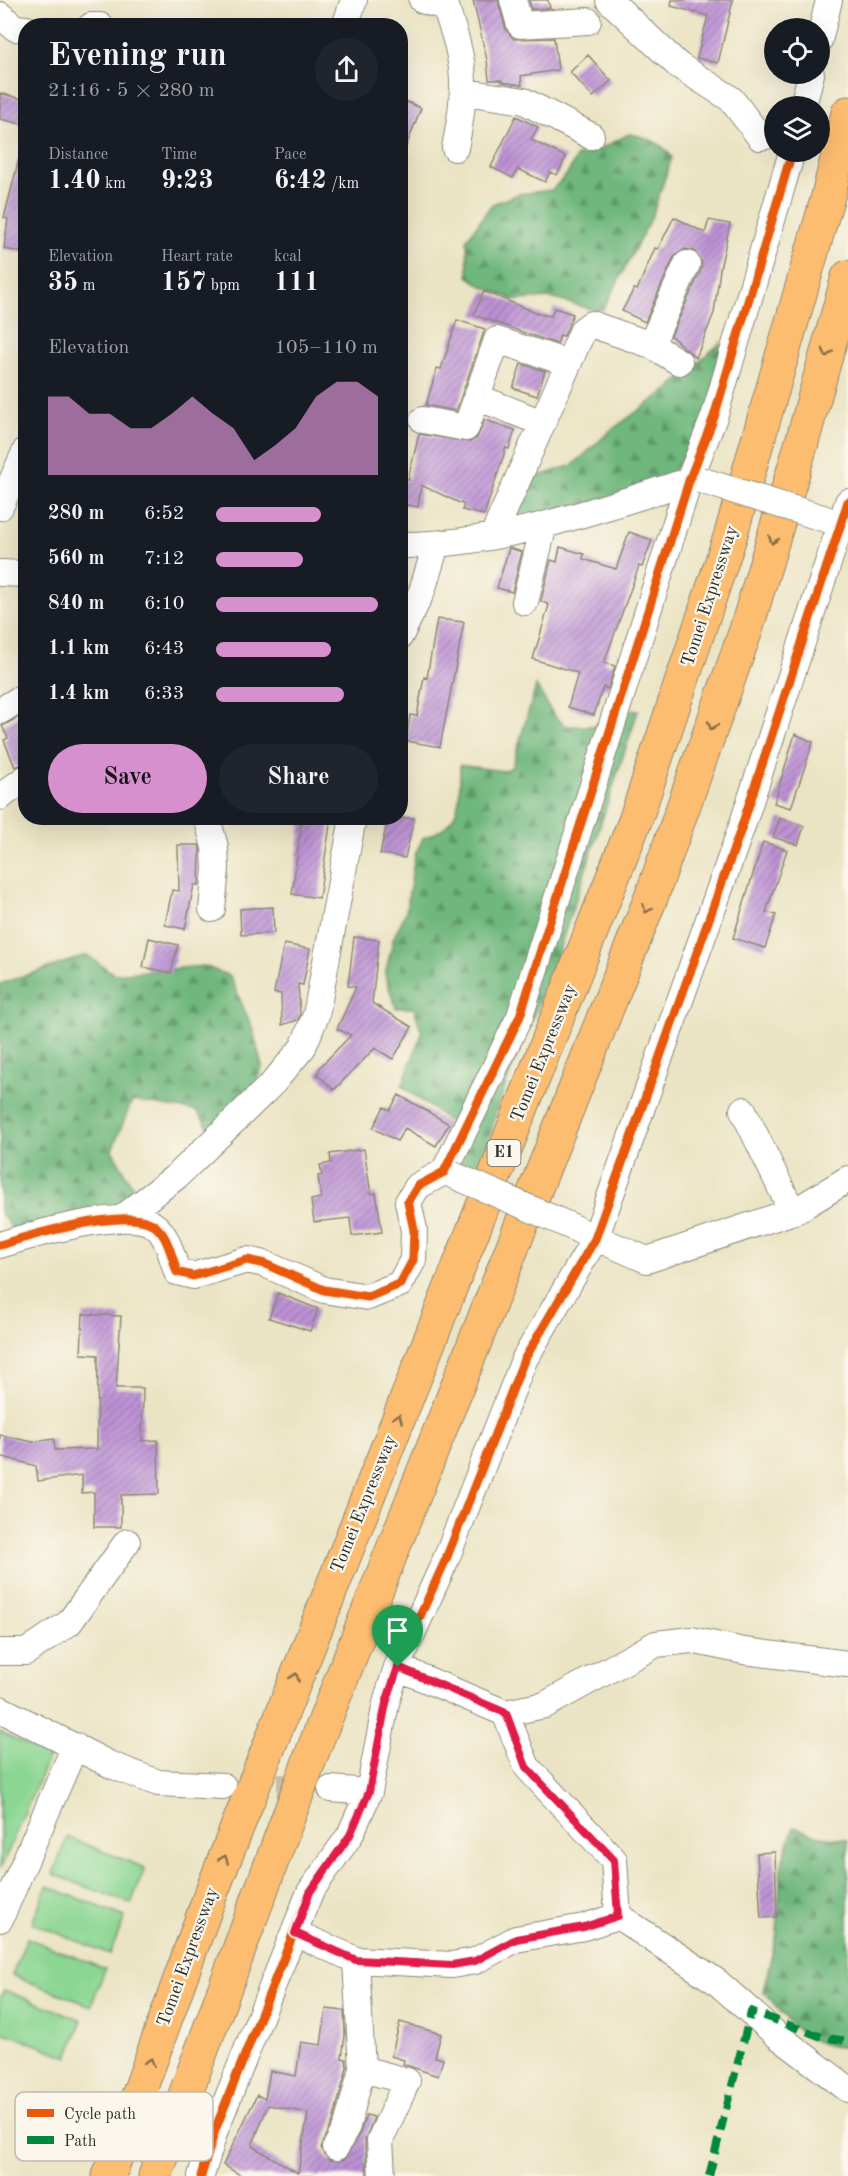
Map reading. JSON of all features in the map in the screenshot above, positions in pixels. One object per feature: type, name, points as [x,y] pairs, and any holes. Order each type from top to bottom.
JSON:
[{"type":"highway","name":"Tomei Expressway","points":[[140,2092],[219,1874],[635,821],[730,537],[828,196],[848,113]]},
{"type":"highway","name":"E1","points":[[186,2092],[314,1748],[652,895],[746,630],[848,276]]},
{"type":"highway","name":"Tomei Expressway","points":[[109,2176],[114,2161]]},
{"type":"highway","name":"E1","points":[[155,2176],[161,2161]]},
{"type":"street","points":[[348,18],[354,0]]},
{"type":"street","points":[[422,0],[445,7],[459,43],[465,92],[455,148]]},
{"type":"street","points":[[513,0],[520,25],[588,21]]},
{"type":"street","points":[[609,0],[678,65],[731,99],[760,137],[764,136]]},
{"type":"street","points":[[825,18],[829,0]]},
{"type":"street","points":[[0,15],[18,28]]},
{"type":"street","points":[[793,96],[807,89]]},
{"type":"street","points":[[465,92],[524,101],[591,136]]},
{"type":"street","points":[[0,1245],[38,1233],[122,1218],[149,1222],[166,1239],[177,1272],[193,1276],[247,1260],[266,1264],[324,1290],[368,1297],[400,1284],[413,1260],[414,1230],[408,1202],[417,1186],[448,1173],[520,1016],[695,481],[789,162]]},
{"type":"street","points":[[651,345],[687,264]]},
{"type":"street","points":[[492,536],[583,330],[591,324],[651,345],[679,362]]},
{"type":"street","points":[[423,420],[466,428],[497,340],[568,363]]},
{"type":"street","points":[[477,397],[542,423]]},
{"type":"street","points":[[0,507],[18,468]]},
{"type":"street","points":[[213,2137],[310,1892],[350,1835],[369,1792],[386,1703],[398,1667],[446,1558],[524,1360],[586,1234],[741,829],[839,516],[695,481],[544,525],[436,545],[408,545]]},
{"type":"street","points":[[525,602],[544,525]]},
{"type":"street","points":[[408,620],[422,591],[436,545]]},
{"type":"street","points":[[0,573],[18,574]]},
{"type":"street","points":[[0,711],[18,700]]},
{"type":"street","points":[[0,797],[18,784]]},
{"type":"street","points":[[209,825],[215,847],[216,869],[212,909]]},
{"type":"street","points":[[122,1218],[177,1176],[273,1083],[303,1047],[315,1015],[352,825]]},
{"type":"street","points":[[743,1110],[792,1211]]},
{"type":"street","points":[[448,1173],[647,1260],[792,1211],[848,1179]]},
{"type":"street","points":[[0,1652],[26,1652],[69,1623],[127,1542]]},
{"type":"street","points":[[398,1667],[506,1713],[545,1705],[656,1644],[691,1640],[744,1651],[848,1664]]},
{"type":"street","points":[[0,1708],[111,1765],[158,1783],[223,1786]]},
{"type":"street","points":[[506,1713],[526,1767],[614,1860],[618,1916]]},
{"type":"street","points":[[0,1919],[75,1746]]},
{"type":"street","points":[[331,1789],[369,1792]]},
{"type":"street","points":[[295,1933],[356,1960],[452,1965],[475,1961],[516,1939],[584,1927],[618,1916]]},
{"type":"street","points":[[618,1916],[717,1982],[778,2036],[848,2089]]},
{"type":"street","points":[[336,2147],[347,2126],[362,2069],[356,1960]]},
{"type":"street","points":[[362,2069],[407,2081],[380,2140],[382,2176]]},
{"type":"street","points":[[201,2176],[206,2161]]},
{"type":"green space","points":[[629,134],[653,141],[672,157],[652,216],[603,310],[551,298],[514,300],[482,286],[468,276],[467,239],[492,204],[519,194],[552,190],[568,173],[577,156],[598,150]]},
{"type":"green space","points":[[721,342],[715,399],[696,436],[669,478],[535,519],[509,517],[516,493],[536,477],[573,465],[610,431],[670,388]]},
{"type":"green space","points":[[536,686],[553,714],[565,726],[593,726],[618,709],[638,711],[548,983],[517,1054],[495,1114],[483,1167],[469,1172],[454,1167],[459,1129],[402,1086],[422,1033],[414,1008],[396,1008],[385,975],[394,937],[406,912],[415,855],[423,838],[446,826],[452,819],[459,801],[460,765],[504,771],[512,767]]},
{"type":"green space","points":[[87,955],[114,974],[204,966],[230,976],[253,1030],[262,1067],[248,1116],[216,1138],[197,1111],[132,1101],[112,1150],[137,1194],[111,1221],[12,1228],[0,1212],[0,984]]},
{"type":"green space","points":[[0,1732],[49,1756],[0,1870]]},
{"type":"green space","points":[[794,1827],[816,1835],[848,1840],[848,2048],[818,2042],[798,2031],[763,1991],[777,1934],[781,1865]]},
{"type":"green space","points":[[67,1837],[145,1868],[131,1904],[53,1874]]},
{"type":"green space","points":[[47,1886],[125,1917],[110,1954],[32,1923]]},
{"type":"green space","points":[[27,1938],[105,1969],[91,2006],[12,1975]]},
{"type":"green space","points":[[4,1990],[82,2020],[68,2057],[0,2031],[0,1999]]},
{"type":"building","points":[[473,0],[498,0],[506,30],[514,39],[554,38],[558,70],[521,76],[522,85],[502,82],[502,80],[489,80],[487,60]]},
{"type":"building","points":[[529,0],[548,0],[550,8],[531,9]]},
{"type":"building","points":[[672,0],[733,0],[718,63],[697,58],[708,16],[671,6]]},
{"type":"building","points":[[588,55],[611,81],[593,97],[570,72]]},
{"type":"building","points":[[0,93],[18,98],[18,123],[0,119]]},
{"type":"building","points":[[408,102],[421,108],[408,142]]},
{"type":"building","points":[[516,116],[538,127],[531,140],[566,157],[557,175],[550,172],[545,182],[518,169],[513,178],[491,167]]},
{"type":"building","points":[[18,163],[18,252],[4,249],[8,219],[4,218]]},
{"type":"building","points":[[674,217],[705,233],[709,220],[730,224],[720,269],[714,313],[696,358],[671,336],[701,270],[702,262],[694,251],[685,249],[674,257],[645,322],[622,311],[634,289],[637,290],[655,248],[658,249]]},
{"type":"building","points":[[484,291],[539,314],[551,316],[554,308],[573,314],[564,336],[560,335],[557,344],[474,315]]},
{"type":"building","points":[[457,320],[485,329],[456,411],[426,405],[437,368],[441,369]]},
{"type":"building","points":[[521,364],[545,371],[537,396],[513,388]]},
{"type":"building","points":[[485,420],[515,430],[509,449],[506,448],[484,515],[462,510],[464,505],[421,485],[418,507],[408,505],[408,480],[410,480],[408,479],[419,434],[470,442],[477,438]]},
{"type":"building","points":[[629,532],[652,540],[642,567],[639,566],[604,663],[615,666],[608,689],[603,687],[594,715],[568,707],[578,673],[533,659],[549,605],[541,601],[551,560],[557,562],[560,547],[584,554],[583,559],[616,569]]},
{"type":"building","points":[[509,548],[522,552],[512,592],[497,588]]},
{"type":"building","points":[[437,619],[464,622],[440,747],[408,741],[410,715],[417,716],[424,677],[427,678]]},
{"type":"building","points":[[18,717],[18,766],[15,767],[4,740],[8,738],[2,726]]},
{"type":"building","points":[[795,734],[813,742],[791,808],[774,803]]},
{"type":"building","points":[[408,818],[414,818],[405,858],[380,854],[386,825],[408,825]]},
{"type":"building","points":[[780,818],[804,826],[798,845],[773,837]]},
{"type":"building","points":[[301,825],[330,825],[319,898],[292,894]]},
{"type":"building","points":[[763,842],[787,850],[766,912],[776,915],[765,948],[733,938]]},
{"type":"building","points":[[178,845],[199,845],[200,849],[199,885],[194,885],[185,929],[165,925],[172,890],[179,891]]},
{"type":"building","points":[[273,907],[274,933],[241,935],[240,909]]},
{"type":"building","points":[[354,937],[379,940],[372,1003],[412,1027],[393,1059],[375,1048],[334,1090],[317,1074],[321,1066],[351,1035],[337,1029],[356,987],[348,986]]},
{"type":"building","points":[[149,938],[178,945],[171,973],[143,967]]},
{"type":"building","points":[[284,944],[310,949],[303,985],[298,984],[300,1015],[298,1020],[282,1025],[281,994],[274,993]]},
{"type":"building","points":[[399,1095],[449,1124],[436,1146],[405,1128],[397,1141],[373,1128],[384,1107],[390,1110]]},
{"type":"building","points":[[364,1149],[371,1194],[376,1193],[382,1232],[352,1236],[350,1218],[314,1222],[311,1200],[321,1198],[318,1176],[322,1175],[320,1165],[331,1163],[330,1154]]},
{"type":"building","points":[[278,1293],[318,1309],[310,1331],[269,1318]]},
{"type":"building","points":[[83,1314],[121,1316],[116,1388],[143,1388],[142,1441],[158,1440],[159,1494],[121,1495],[121,1527],[94,1527],[94,1492],[82,1493],[82,1475],[38,1481],[36,1466],[0,1456],[0,1435],[33,1442],[54,1439],[55,1450],[97,1449],[98,1355],[81,1354]]},
{"type":"building","points":[[775,1852],[777,1917],[761,1918],[757,1853]]},
{"type":"building","points":[[326,2009],[344,2011],[345,2035],[342,2058],[346,2059],[347,2067],[333,2121],[321,2148],[329,2160],[344,2160],[360,2133],[366,2115],[374,2117],[365,2140],[367,2176],[242,2176],[223,2165],[257,2095],[265,2099],[270,2071],[296,2076],[301,2042],[321,2045]],"holes":[[[268,2105],[308,2113],[298,2173],[252,2146]]]},
{"type":"building","points":[[400,2022],[441,2034],[435,2057],[443,2059],[438,2076],[403,2064],[404,2060],[391,2056]]},
{"type":"tunnel","points":[[238,1786],[315,1788]]},
{"type":"marked path","points":[[709,2176],[751,2011],[822,2037],[848,2041]]},
{"type":"cycle path","points":[[0,1245],[74,1225],[134,1219],[148,1222],[160,1230],[177,1272],[193,1276],[247,1260],[265,1264],[324,1290],[368,1297],[400,1284],[413,1260],[414,1230],[408,1202],[418,1186],[444,1172],[520,1016],[689,481],[714,417],[789,162]]},
{"type":"cycle path","points":[[213,2137],[310,1892],[350,1835],[369,1792],[386,1703],[397,1667],[446,1559],[524,1360],[595,1239],[741,829],[848,502]]},
{"type":"cycle path","points":[[201,2176],[206,2161]]},
{"type":"route","points":[[398,1667],[482,1705],[506,1713],[526,1767],[614,1860],[618,1916],[584,1927],[516,1939],[475,1961],[452,1965],[356,1960],[295,1933],[310,1892],[350,1835],[369,1792],[386,1703],[398,1667]]}]
